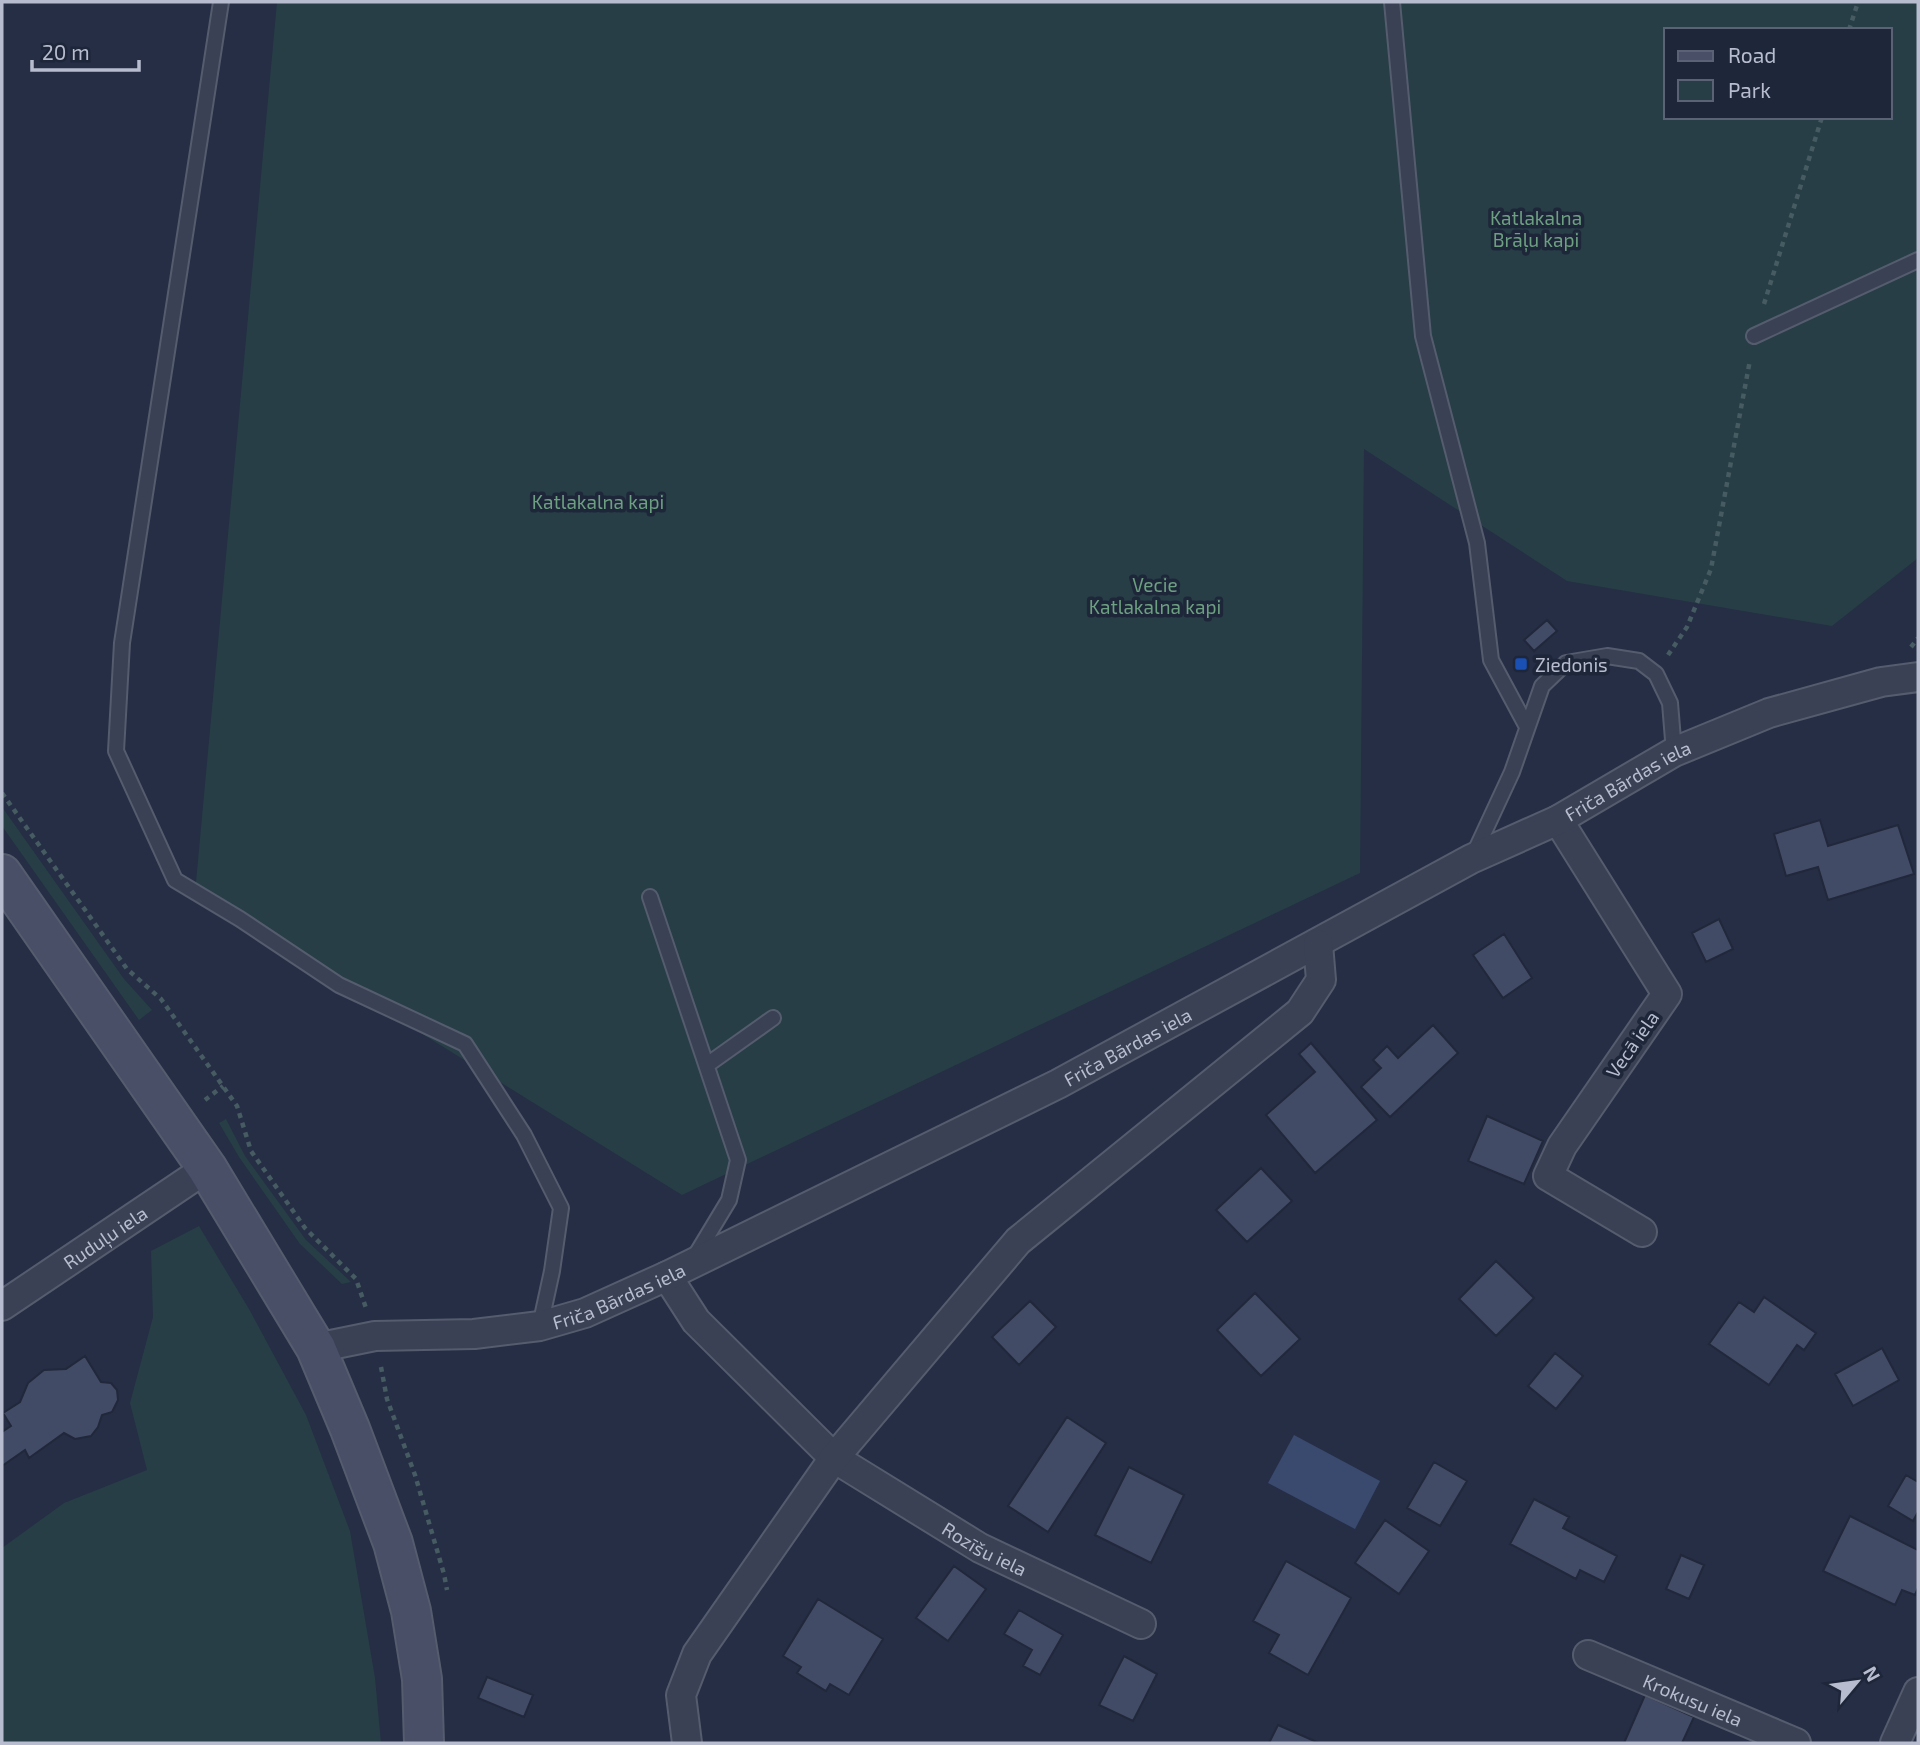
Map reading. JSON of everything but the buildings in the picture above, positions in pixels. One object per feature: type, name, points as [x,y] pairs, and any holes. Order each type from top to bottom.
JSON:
[{"type":"main road","points":[[2,874],[207,1168],[316,1348],[355,1442],[396,1554],[411,1611],[422,1679],[424,1743]]},
{"type":"street","name":"Friča Bārdas iela","points":[[316,1348],[375,1336],[474,1334],[540,1326],[585,1313],[679,1270],[1058,1084],[1471,859],[1558,820],[1674,751],[1769,713],[1881,682],[1918,677]]},
{"type":"street","name":"Vecā iela","points":[[1558,820],[1667,994],[1562,1146],[1548,1176],[1642,1231]]},
{"type":"street","points":[[687,1743],[681,1695],[696,1654],[834,1458],[1018,1241],[1300,1012],[1321,980],[1318,944]]},
{"type":"street","name":"Ruduļu iela","points":[[2,1306],[207,1168]]},
{"type":"street","name":"Rozīšu iela","points":[[679,1270],[696,1321],[834,1458],[980,1548],[1141,1624]]},
{"type":"street","name":"Krokusu iela","points":[[1588,1655],[1796,1743]]},
{"type":"street","points":[[1895,1743],[1918,1692]]},
{"type":"lane","points":[[221,2],[122,643],[116,751],[176,880],[339,985],[465,1044],[524,1135],[561,1208],[552,1271],[540,1326]]},
{"type":"lane","points":[[1392,2],[1423,336],[1476,543],[1491,660],[1527,727]]},
{"type":"lane","points":[[1754,336],[1918,260]]},
{"type":"lane","points":[[1471,859],[1512,772],[1542,686],[1566,663],[1607,656],[1639,661],[1656,674],[1670,703],[1674,751]]},
{"type":"lane","points":[[650,897],[738,1160],[729,1200],[679,1270]]},
{"type":"lane","points":[[707,1065],[773,1018]]},
{"type":"path","points":[[1850,28],[1858,2]]},
{"type":"path","points":[[1656,674],[1687,628],[1711,569],[1754,336],[1821,119]]},
{"type":"path","points":[[205,1100],[223,1086]]},
{"type":"green space","points":[[277,2],[1918,2],[1918,558],[1832,626],[1567,581],[1364,449],[1360,873],[682,1195],[195,893]]},
{"type":"green space","points":[[2,807],[124,979],[152,1010],[139,1020],[2,826]]},
{"type":"green space","points":[[226,1119],[245,1156],[306,1240],[351,1282],[342,1284],[300,1244],[239,1157],[219,1123]]},
{"type":"green space","points":[[199,1226],[249,1309],[306,1415],[350,1531],[375,1678],[381,1743],[2,1743],[2,1548],[64,1503],[147,1470],[130,1403],[153,1317],[151,1251]]},
{"type":"water","points":[[1294,1435],[1380,1481],[1355,1529],[1268,1483]]},
{"type":"place","name":"Ziedonis","points":[[1521,664]]},
{"type":"park label","name":"Katlakalna Brāļu kapi","points":[[1536,228]]},
{"type":"park label","name":"Katlakalna kapi","points":[[598,501]]},
{"type":"park label","name":"Vecie Katlakalna kapi","points":[[1155,595]]}]
